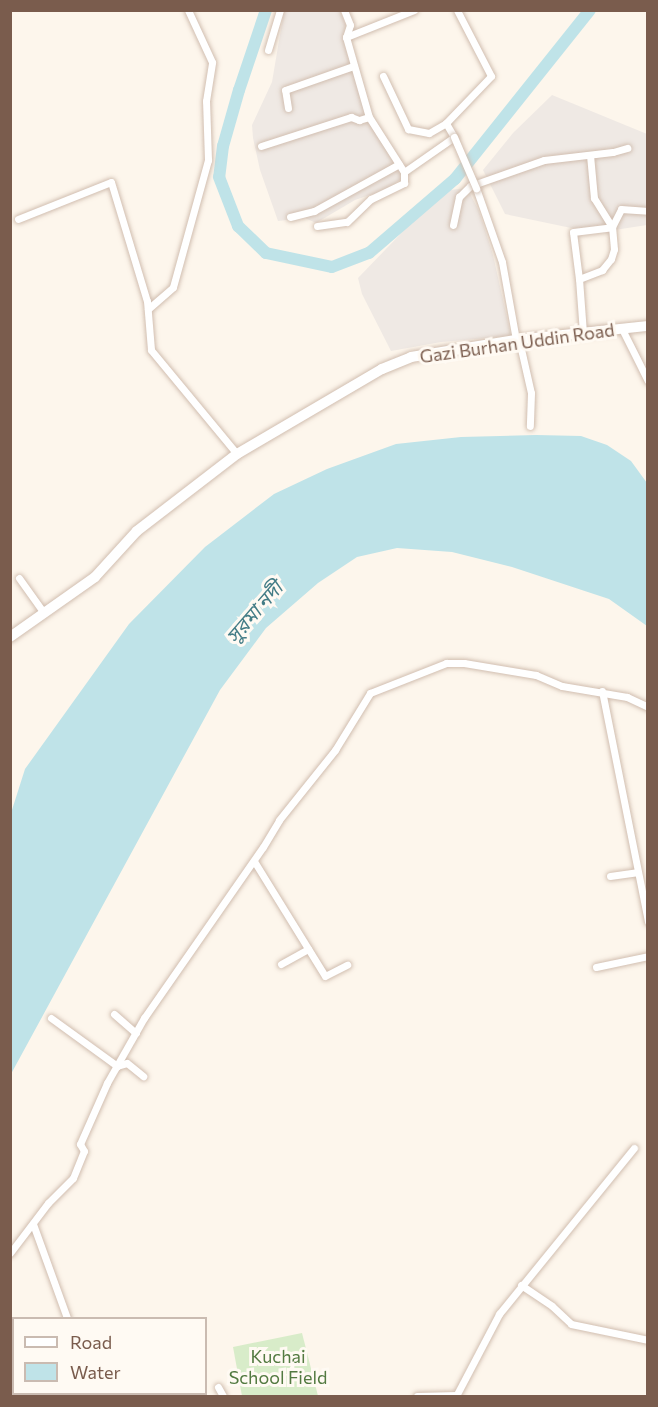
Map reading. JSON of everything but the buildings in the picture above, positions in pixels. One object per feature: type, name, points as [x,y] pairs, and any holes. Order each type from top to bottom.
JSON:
[{"type":"street","points":[[148,309],[173,287],[208,160],[206,101],[212,62],[188,10]]},
{"type":"street","points":[[268,50],[280,10]]},
{"type":"street","points":[[317,226],[347,222],[371,199],[404,183],[404,172],[369,117],[346,37],[350,25],[344,10]]},
{"type":"street","points":[[346,37],[414,10]]},
{"type":"street","points":[[383,76],[408,129],[429,133],[446,123],[492,76],[457,10]]},
{"type":"street","points":[[288,108],[285,90],[353,66]]},
{"type":"street","points":[[261,146],[351,117],[359,120],[369,117]]},
{"type":"street","points":[[446,123],[476,188],[502,262],[531,393],[530,426]]},
{"type":"street","points":[[404,172],[454,137]]},
{"type":"street","points":[[453,225],[459,196],[470,186],[544,160],[627,148]]},
{"type":"street","points":[[579,279],[602,270],[611,259],[614,249],[612,227],[594,198],[590,155]]},
{"type":"street","points":[[290,217],[314,211],[399,164]]},
{"type":"street","points":[[18,219],[111,182],[148,309],[151,350],[237,454]]},
{"type":"street","points":[[612,227],[621,209],[648,212]]},
{"type":"street","points":[[583,333],[573,232],[612,227]]},
{"type":"street","name":"Gazi Burhan Uddin Road","points":[[10,637],[95,577],[137,531],[237,454],[339,392],[411,357],[518,340],[648,326]]},
{"type":"street","points":[[622,329],[648,381]]},
{"type":"street","points":[[19,578],[44,613]]},
{"type":"street","points":[[10,1253],[59,1191],[73,1178],[84,1151],[80,1144],[117,1066],[136,1033],[254,861],[279,820],[335,750],[370,693],[446,663],[455,663],[536,675],[562,686],[627,697],[648,707]]},
{"type":"street","points":[[602,691],[648,921]]},
{"type":"street","points":[[254,861],[325,976],[347,965]]},
{"type":"street","points":[[610,876],[637,872]]},
{"type":"street","points":[[281,964],[308,949]]},
{"type":"street","points":[[596,967],[648,956]]},
{"type":"street","points":[[114,1014],[136,1033]]},
{"type":"street","points":[[51,1018],[117,1066]]},
{"type":"street","points":[[117,1066],[127,1063],[143,1076]]},
{"type":"street","points":[[417,1396],[456,1396],[499,1314],[634,1148]]},
{"type":"street","points":[[33,1224],[67,1317]]},
{"type":"street","points":[[521,1285],[571,1324],[648,1341]]},
{"type":"street","points":[[218,1386],[223,1396]]},
{"type":"shaded area","points":[[284,11],[340,11],[346,26],[344,37],[370,115],[407,174],[388,189],[355,200],[316,223],[305,218],[278,221],[260,170],[253,138],[252,125],[272,82]]},
{"type":"shaded area","points":[[552,95],[647,134],[647,225],[595,233],[505,214],[483,170],[513,133]]},
{"type":"shaded area","points":[[467,188],[479,211],[493,255],[511,336],[441,342],[391,351],[362,294],[358,278],[442,191]]},
{"type":"green space","name":"Kuchai School Field","points":[[302,1333],[318,1396],[242,1396],[233,1347]]},
{"type":"water","name":"সুরমা নদী","points":[[581,436],[607,445],[631,461],[647,483],[647,626],[609,599],[512,567],[452,552],[397,548],[357,557],[318,583],[266,628],[220,690],[11,1074],[11,813],[25,769],[129,624],[205,547],[274,494],[327,469],[396,444],[461,437]]},
{"type":"waterway","points":[[266,10],[223,146],[219,177],[238,226],[266,253],[332,267],[369,253],[455,179],[590,10]]}]
